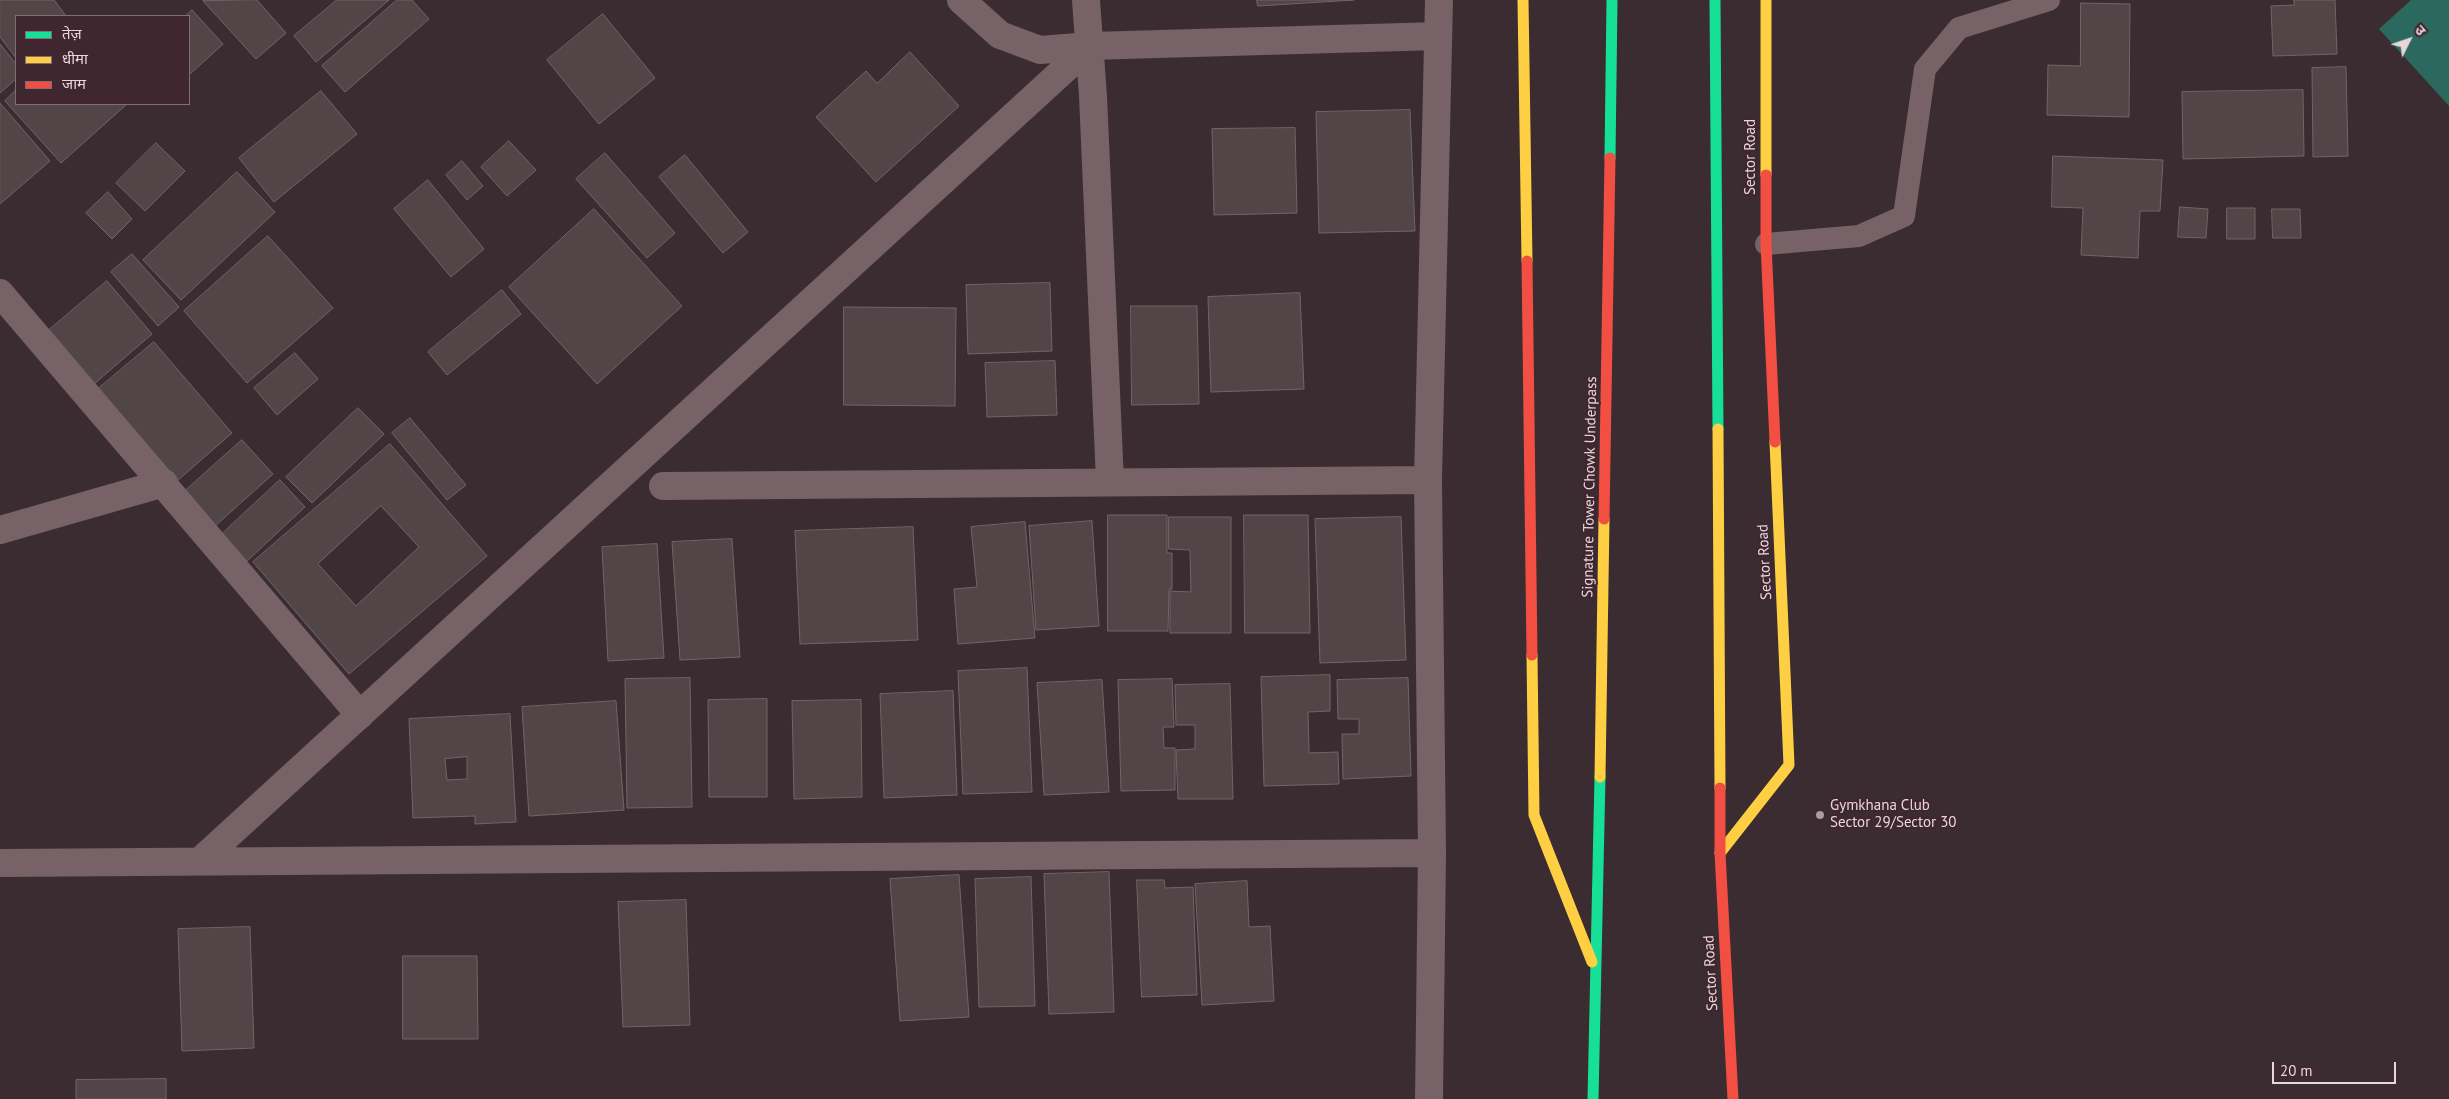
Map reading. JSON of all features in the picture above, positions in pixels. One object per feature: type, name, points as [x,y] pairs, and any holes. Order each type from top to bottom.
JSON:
[{"type":"main road","points":[[1523,0],[1534,814],[1597,975],[1593,1099]]},
{"type":"main road","name":"Signature Tower Chowk Underpass","points":[[1597,975],[1612,0]]},
{"type":"main road","points":[[1715,0],[1720,853]]},
{"type":"main road","name":"Sector Road","points":[[1733,1099],[1720,853],[1789,765],[1766,244],[1766,0]]},
{"type":"street","points":[[961,0],[1000,35],[1040,50],[1090,46],[1438,36]]},
{"type":"street","points":[[1086,0],[1090,46],[1110,482]]},
{"type":"street","points":[[1429,1099],[1432,852],[1428,480],[1439,0]]},
{"type":"street","points":[[200,862],[1090,46]]},
{"type":"street","points":[[0,293],[360,715]]},
{"type":"street","points":[[663,486],[1428,480]]},
{"type":"street","points":[[0,530],[164,483]]},
{"type":"street","points":[[0,863],[1432,852]]},
{"type":"lane","points":[[1766,244],[1859,236],[1904,216],[1925,69],[1960,28],[2049,0]]},
{"type":"shaded area","points":[[2411,0],[2449,0],[2449,106],[2379,29]]},
{"type":"building","points":[[0,0],[54,0],[65,15],[15,15],[15,57],[0,37]]},
{"type":"building","points":[[257,0],[286,33],[256,59],[203,1]]},
{"type":"building","points":[[337,0],[389,0],[316,62],[294,36]]},
{"type":"building","points":[[397,0],[412,0],[429,19],[345,92],[322,66]]},
{"type":"building","points":[[1257,0],[1354,0],[1258,6]]},
{"type":"building","points":[[2294,0],[2335,0],[2337,54],[2273,56],[2271,6],[2294,5]]},
{"type":"building","points":[[2081,3],[2130,4],[2129,117],[2047,115],[2048,65],[2080,66]]},
{"type":"building","points":[[192,10],[223,44],[190,74],[190,15],[187,15]]},
{"type":"building","points":[[603,14],[655,78],[599,124],[547,60]]},
{"type":"building","points":[[0,44],[15,63],[15,80],[0,93]]},
{"type":"building","points":[[910,52],[959,106],[876,182],[816,117],[866,71],[877,83]]},
{"type":"building","points":[[2346,67],[2348,156],[2313,157],[2312,68]]},
{"type":"building","points":[[2303,90],[2304,156],[2183,159],[2182,92]]},
{"type":"building","points":[[15,91],[15,105],[126,105],[61,163],[5,101]]},
{"type":"building","points":[[321,91],[357,134],[274,202],[239,158]]},
{"type":"building","points":[[0,103],[50,161],[0,204]]},
{"type":"building","points":[[1410,110],[1415,231],[1319,233],[1316,112]]},
{"type":"building","points":[[1295,128],[1297,213],[1214,215],[1212,129]]},
{"type":"building","points":[[509,141],[536,170],[507,196],[481,167]]},
{"type":"building","points":[[156,143],[185,171],[145,211],[116,183]]},
{"type":"building","points":[[605,153],[675,233],[647,258],[576,179]]},
{"type":"building","points":[[685,155],[748,232],[723,253],[659,177]]},
{"type":"building","points":[[2053,156],[2163,160],[2160,211],[2140,211],[2138,258],[2081,255],[2083,208],[2052,207]]},
{"type":"building","points":[[462,161],[483,186],[467,200],[446,175]]},
{"type":"building","points":[[237,172],[275,212],[181,300],[143,260]]},
{"type":"building","points":[[428,180],[484,249],[451,277],[394,209]]},
{"type":"building","points":[[108,192],[132,219],[112,239],[86,213]]},
{"type":"building","points":[[2180,207],[2208,209],[2206,238],[2178,237]]},
{"type":"building","points":[[2227,208],[2255,208],[2255,239],[2227,239]]},
{"type":"building","points":[[594,209],[682,306],[597,384],[509,287]]},
{"type":"building","points":[[2272,209],[2300,209],[2301,238],[2273,238]]},
{"type":"building","points":[[268,236],[333,308],[247,383],[184,311]]},
{"type":"building","points":[[132,254],[179,307],[158,326],[111,272]]},
{"type":"building","points":[[107,281],[152,334],[94,384],[48,331]]},
{"type":"building","points":[[1050,283],[1052,351],[968,354],[966,285]]},
{"type":"building","points":[[502,290],[521,314],[447,375],[428,352]]},
{"type":"building","points":[[1300,293],[1304,389],[1211,392],[1208,297]]},
{"type":"building","points":[[1131,306],[1197,306],[1199,404],[1132,405]]},
{"type":"building","points":[[844,307],[956,308],[955,406],[844,405]]},
{"type":"building","points":[[154,342],[232,433],[177,481],[98,389]]},
{"type":"building","points":[[295,353],[318,379],[277,415],[254,388]]},
{"type":"building","points":[[1055,361],[1057,415],[987,417],[985,363]]},
{"type":"building","points":[[358,408],[384,434],[312,503],[286,477]]},
{"type":"building","points":[[410,418],[466,485],[447,500],[392,433]]},
{"type":"building","points":[[242,440],[273,474],[215,526],[184,492]]},
{"type":"building","points":[[390,444],[487,556],[349,674],[253,562]]},
{"type":"building","points":[[280,480],[305,507],[247,561],[222,534]]},
{"type":"building","points":[[381,506],[419,547],[356,606],[318,564]]},
{"type":"building","points":[[1108,515],[1167,515],[1167,553],[1172,553],[1172,589],[1169,589],[1168,631],[1108,631]]},
{"type":"building","points":[[1244,515],[1308,515],[1310,633],[1245,633]]},
{"type":"building","points":[[1169,517],[1231,517],[1231,633],[1170,633],[1170,591],[1191,592],[1190,550],[1169,549]]},
{"type":"building","points":[[1401,517],[1406,660],[1320,663],[1315,519]]},
{"type":"building","points":[[1092,521],[1099,626],[1036,630],[1029,526]]},
{"type":"building","points":[[1025,522],[1035,638],[958,644],[954,589],[977,587],[971,527]]},
{"type":"building","points":[[913,527],[918,640],[800,644],[795,531]]},
{"type":"building","points":[[732,539],[740,657],[680,660],[672,542]]},
{"type":"building","points":[[657,544],[664,658],[608,661],[602,547]]},
{"type":"building","points":[[1027,668],[1032,792],[963,794],[958,671]]},
{"type":"building","points":[[1330,675],[1330,711],[1308,712],[1309,753],[1338,752],[1339,784],[1264,786],[1261,677]]},
{"type":"building","points":[[690,678],[692,807],[627,808],[625,679]]},
{"type":"building","points":[[1408,678],[1411,776],[1343,779],[1342,734],[1359,734],[1359,719],[1338,719],[1337,680]]},
{"type":"building","points":[[1172,679],[1174,727],[1163,727],[1164,748],[1175,748],[1175,790],[1121,791],[1118,680]]},
{"type":"building","points":[[1102,680],[1109,792],[1044,795],[1037,683]]},
{"type":"building","points":[[1230,684],[1233,799],[1178,799],[1176,750],[1195,749],[1195,725],[1176,725],[1175,685]]},
{"type":"building","points":[[953,691],[957,795],[884,798],[880,694]]},
{"type":"building","points":[[767,699],[767,797],[709,797],[708,700]]},
{"type":"building","points":[[861,700],[862,797],[794,799],[792,701]]},
{"type":"building","points":[[616,701],[624,810],[529,816],[522,707]]},
{"type":"building","points":[[510,714],[516,822],[475,824],[475,816],[413,818],[409,719]],"holes":[[[467,757],[467,779],[447,780],[445,759]]]},
{"type":"building","points":[[1109,872],[1114,1012],[1049,1014],[1044,874]]},
{"type":"building","points":[[959,875],[969,1017],[900,1021],[890,879]]},
{"type":"building","points":[[1031,877],[1035,1006],[979,1007],[975,879]]},
{"type":"building","points":[[1137,880],[1164,880],[1165,888],[1193,887],[1197,995],[1142,997]]},
{"type":"building","points":[[1247,881],[1249,927],[1270,926],[1274,1001],[1202,1005],[1195,884]]},
{"type":"building","points":[[686,900],[690,1025],[623,1027],[618,902]]},
{"type":"building","points":[[250,927],[254,1048],[182,1051],[178,929]]},
{"type":"building","points":[[403,956],[477,956],[478,1039],[403,1039]]},
{"type":"building","points":[[166,1079],[166,1099],[76,1099],[76,1080]]},
{"type":"traffic: fast","points":[[1610,158],[1612,0]]},
{"type":"traffic: fast","points":[[1715,0],[1718,429]]},
{"type":"traffic: fast","points":[[1593,1099],[1600,777]]},
{"type":"traffic: slow","points":[[1523,0],[1527,261]]},
{"type":"traffic: slow","points":[[1766,0],[1766,175]]},
{"type":"traffic: slow","points":[[1718,429],[1720,788]]},
{"type":"traffic: slow","points":[[1720,853],[1789,765],[1775,442]]},
{"type":"traffic: slow","points":[[1600,777],[1604,519]]},
{"type":"traffic: slow","points":[[1532,655],[1534,815],[1592,962]]},
{"type":"traffic: jam","points":[[1604,519],[1610,158]]},
{"type":"traffic: jam","points":[[1766,175],[1766,244],[1775,442]]},
{"type":"traffic: jam","points":[[1527,261],[1532,655]]},
{"type":"traffic: jam","points":[[1720,788],[1720,853],[1733,1099]]},
{"type":"place","name":"Gymkhana Club Sector 29/Sector 30","points":[[1820,815]]}]
